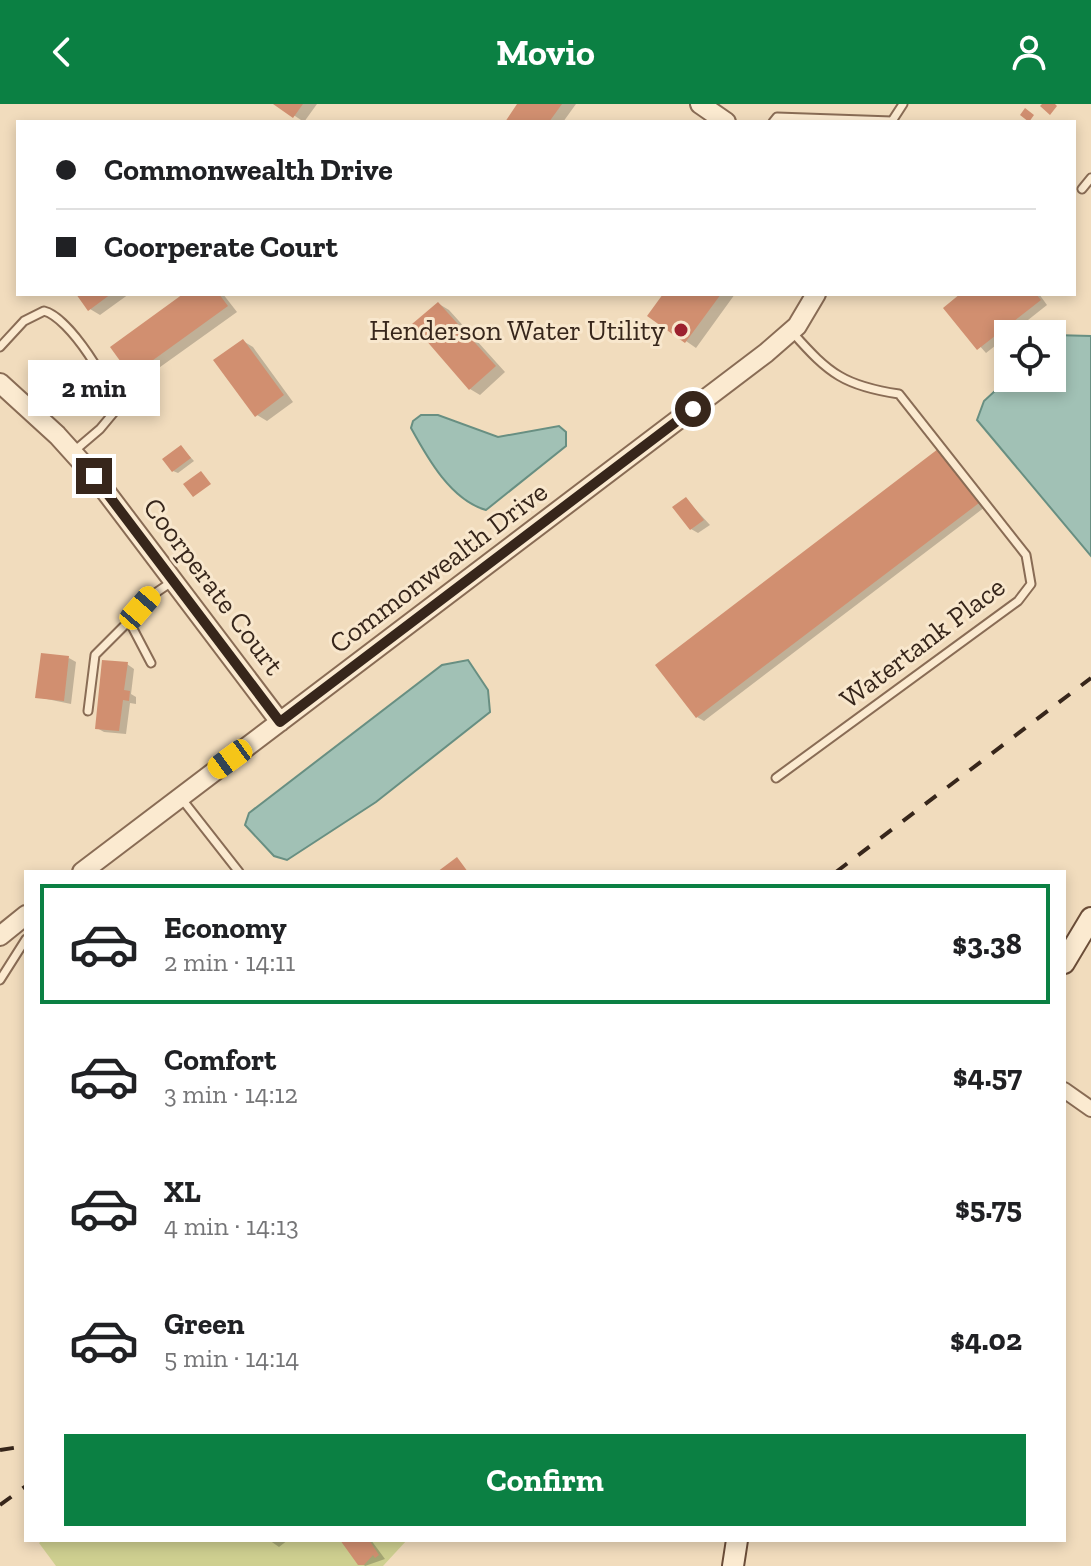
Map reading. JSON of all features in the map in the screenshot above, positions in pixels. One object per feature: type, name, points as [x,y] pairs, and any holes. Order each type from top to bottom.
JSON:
[{"type":"main road","points":[[1066,960],[1091,918]]},
{"type":"main road","points":[[733,1566],[737,1542]]},
{"type":"street","points":[[700,104],[723,120]]},
{"type":"street","name":"Commonwealth Drive","points":[[85,870],[792,331],[815,296]]},
{"type":"street","name":"Coorperate Court","points":[[0,383],[73,452],[280,722]]},
{"type":"street","points":[[0,936],[24,917]]},
{"type":"street","points":[[1066,1091],[1091,1109]]},
{"type":"lane","points":[[775,120],[777,117],[872,120]]},
{"type":"lane","points":[[1082,189],[1091,178]]},
{"type":"lane","points":[[0,347],[34,315],[44,311],[64,321],[114,396],[115,411],[100,429],[73,452]]},
{"type":"lane","name":"Watertank Place","points":[[776,778],[1018,601],[1031,584],[1026,555],[899,394],[858,388],[821,364],[792,331]]},
{"type":"lane","points":[[88,711],[95,655],[151,596],[174,580]]},
{"type":"lane","points":[[129,621],[151,663]]},
{"type":"lane","points":[[180,796],[237,870]]},
{"type":"lane","points":[[0,980],[24,942]]},
{"type":"green space","points":[[405,1542],[383,1566],[56,1566],[39,1543]]},
{"type":"shaded area","points":[[1066,335],[1091,336],[1091,556],[977,420],[984,401],[994,392],[1066,392]]},
{"type":"shaded area","points":[[421,415],[438,415],[498,437],[559,426],[566,432],[566,446],[486,510],[473,505],[451,488],[433,465],[411,428],[413,421]]},
{"type":"shaded area","points":[[468,660],[488,690],[490,712],[376,802],[287,860],[274,856],[245,825],[249,813],[442,665]]},
{"type":"building","points":[[273,104],[303,104],[293,118]]},
{"type":"building","points":[[517,104],[562,104],[550,120],[506,120]]},
{"type":"building","points":[[1040,106],[1057,106],[1050,115]]},
{"type":"building","points":[[1025,108],[1034,115],[1026,120],[1020,115]]},
{"type":"building","points":[[77,296],[108,296],[88,311]]},
{"type":"building","points":[[180,296],[220,296],[228,306],[131,376],[110,347]]},
{"type":"building","name":"Henderson Water Utility","points":[[662,296],[720,296],[685,343],[647,316]]},
{"type":"building","points":[[958,296],[1038,296],[1041,300],[1015,320],[994,320],[994,337],[977,350],[943,308]]},
{"type":"building","points":[[438,302],[496,366],[469,390],[412,324]]},
{"type":"building","points":[[243,339],[284,395],[255,417],[213,360]]},
{"type":"building","points":[[181,445],[191,458],[172,472],[162,459]]},
{"type":"building","points":[[938,449],[979,503],[696,718],[655,665]]},
{"type":"building","points":[[201,471],[211,484],[193,497],[183,484]]},
{"type":"building","points":[[686,497],[704,520],[690,530],[672,507]]},
{"type":"building","points":[[41,653],[69,656],[64,701],[35,698]]},
{"type":"building","points":[[102,660],[128,662],[124,690],[130,691],[129,701],[123,700],[119,731],[95,729]]},
{"type":"building","points":[[457,857],[467,870],[440,870]]},
{"type":"building","points":[[341,1542],[370,1542],[379,1555],[375,1558],[373,1555],[364,1565],[358,1565]]},
{"type":"railway","points":[[839,870],[1091,678]]},
{"type":"railway","points":[[0,1450],[24,1446]]},
{"type":"railway","points":[[0,1505],[24,1487]]},
{"type":"place","name":"Henderson Water Utility","points":[[681,330]]},
{"type":"route","points":[[94,476],[280,722],[693,409]]}]
